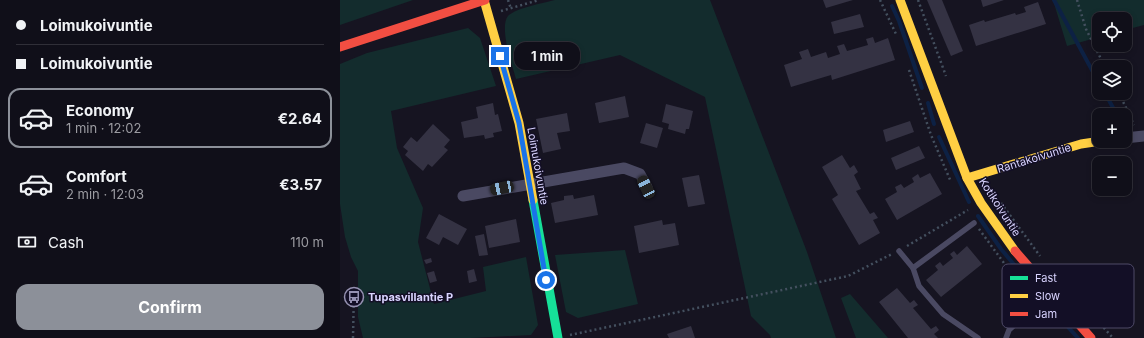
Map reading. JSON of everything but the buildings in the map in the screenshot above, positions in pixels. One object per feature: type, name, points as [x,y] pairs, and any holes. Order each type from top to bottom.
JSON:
[{"type":"street","points":[[340,47],[484,0]]},
{"type":"street","name":"Loimukoivuntie","points":[[484,0],[519,123],[558,338]]},
{"type":"street","name":"Kotikoivuntie","points":[[900,0],[967,178],[981,203],[1026,264]]},
{"type":"street","points":[[1132,137],[1142,136]]},
{"type":"street","name":"Rantakoivuntie","points":[[967,178],[1082,144],[1092,142]]},
{"type":"street","points":[[463,196],[529,183],[624,168],[640,174],[646,187]]},
{"type":"street","name":"Kotikoivuntie","points":[[1082,328],[1091,338]]},
{"type":"lane","points":[[913,268],[974,223]]},
{"type":"lane","points":[[899,251],[913,268],[920,286],[943,314],[978,338]]},
{"type":"lane","points":[[1006,338],[1011,328]]},
{"type":"path","points":[[508,0],[511,9],[539,0]]},
{"type":"path","points":[[1077,0],[1086,29],[1102,60]]},
{"type":"path","points":[[1122,100],[1142,136]]},
{"type":"path","points":[[999,201],[1043,260]]},
{"type":"path","points":[[558,338],[848,276],[899,251],[981,203]]},
{"type":"path","points":[[353,338],[354,288]]},
{"type":"path","points":[[1104,328],[1113,338]]},
{"type":"green space","points":[[340,0],[413,0],[340,25]]},
{"type":"green space","points":[[555,0],[710,0],[807,252],[836,338],[771,338],[770,335],[751,316],[705,97],[620,55],[516,79],[509,56],[506,37],[505,29],[508,16],[523,8]]},
{"type":"green space","points":[[1053,0],[1144,0],[1144,25],[1132,28],[1132,12],[1092,12],[1092,39],[1067,46]]},
{"type":"green space","points":[[468,28],[480,38],[496,86],[391,111],[397,148],[423,208],[418,242],[434,304],[486,291],[483,267],[526,257],[538,325],[531,335],[471,338],[363,338],[358,317],[358,271],[351,257],[345,237],[340,204],[340,64],[367,53]]},
{"type":"green space","points":[[625,250],[638,304],[578,318],[566,312],[555,255]]},
{"type":"green space","points":[[850,294],[888,338],[856,338],[841,298]]},
{"type":"waterway","points":[[1054,0],[1092,70]]},
{"type":"waterway","points":[[892,6],[899,21],[922,88]]},
{"type":"waterway","points":[[1109,100],[1113,108]]},
{"type":"waterway","points":[[928,103],[934,124]]},
{"type":"waterway","points":[[939,137],[969,202]]},
{"type":"waterway","points":[[978,216],[1014,264]]},
{"type":"waterway","points":[[1069,328],[1078,338]]},
{"type":"traffic: fast","points":[[533,200],[558,338]]},
{"type":"traffic: slow","points":[[484,0],[519,123],[533,200]]},
{"type":"traffic: slow","points":[[900,0],[967,178],[981,203],[1015,251]]},
{"type":"traffic: slow","points":[[967,178],[1081,144],[1092,142]]},
{"type":"traffic: jam","points":[[340,47],[485,0]]},
{"type":"traffic: jam","points":[[1015,251],[1026,264]]},
{"type":"traffic: jam","points":[[1082,328],[1091,338]]},
{"type":"place","name":"Tupasvillantie P","points":[[354,297]]},
{"type":"route","points":[[500,56],[519,123],[546,280]]}]
